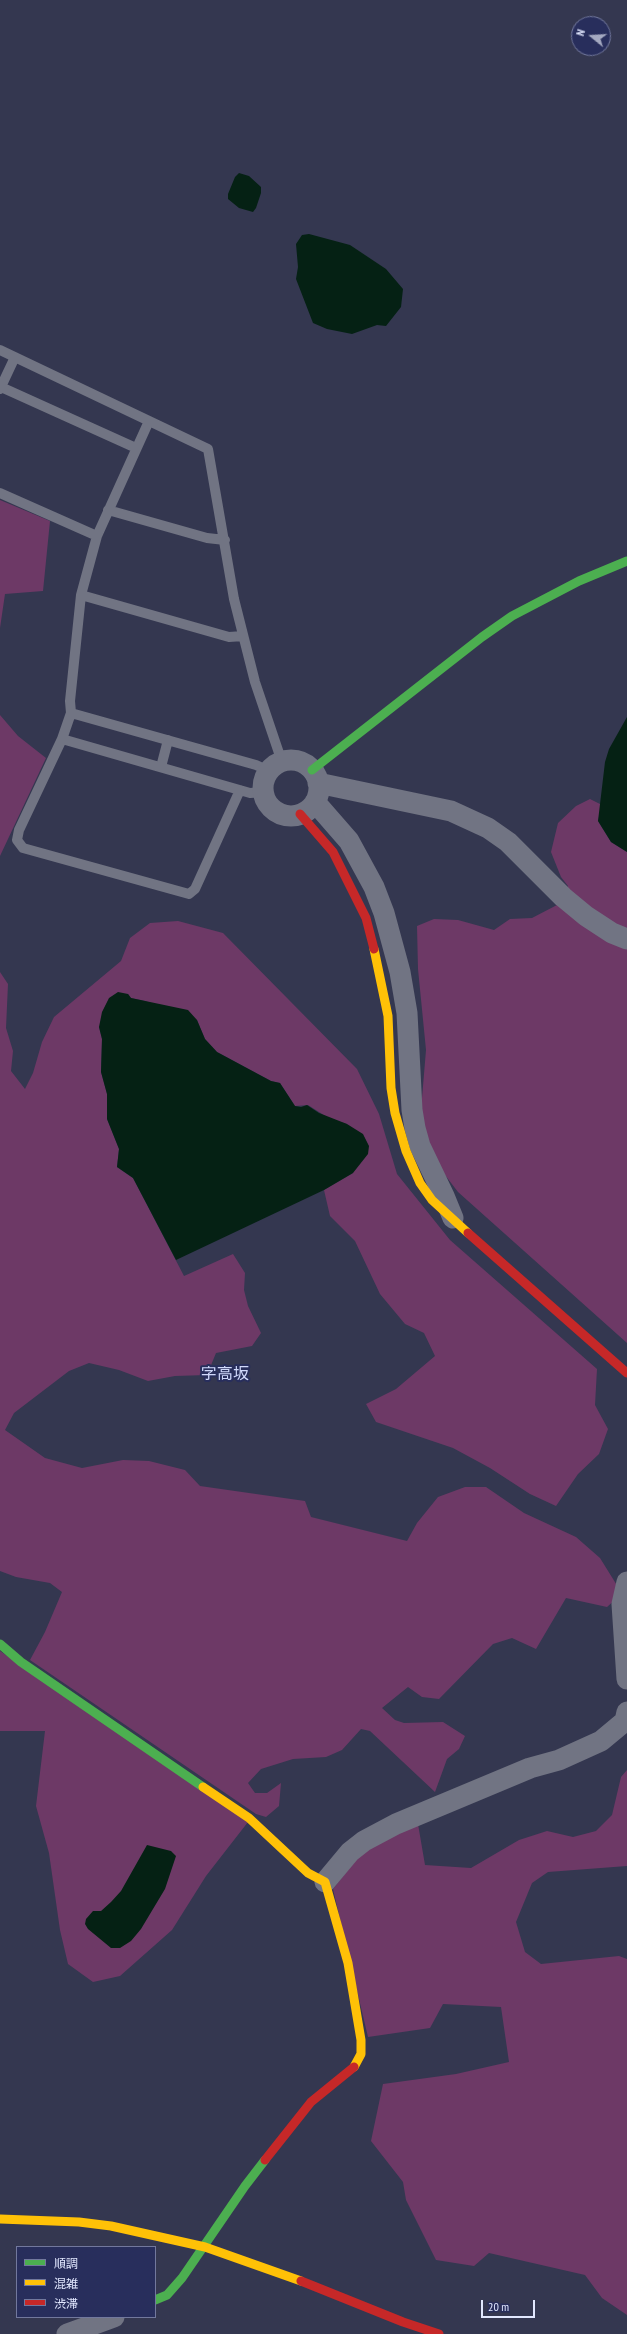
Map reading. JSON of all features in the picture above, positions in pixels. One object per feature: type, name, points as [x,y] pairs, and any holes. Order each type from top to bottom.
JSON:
[{"type":"street","points":[[627,561],[579,581],[512,616],[482,637],[311,792],[286,815],[269,806],[264,792],[265,778],[276,767],[296,761],[311,792],[341,847],[374,887],[384,913],[402,1068],[415,1128],[420,1146],[453,1218],[627,1373]]},
{"type":"street","points":[[311,792],[451,811],[488,828],[508,842],[563,897],[612,933],[627,939]]},
{"type":"street","points":[[627,1582],[622,1604],[627,1679]]},
{"type":"street","points":[[0,1644],[21,1662],[249,1818],[308,1873],[325,1882],[348,1963],[361,2054],[354,2067],[310,2102],[245,2186],[205,2247],[167,2295],[156,2300]]},
{"type":"street","points":[[325,1882],[350,1852],[364,1841],[396,1824],[530,1768],[559,1760],[601,1741],[626,1718]]},
{"type":"street","points":[[0,2218],[79,2222],[112,2226],[205,2247],[286,2274],[384,2314],[439,2334]]},
{"type":"street","points":[[68,2334],[111,2318]]},
{"type":"lane","points":[[0,350],[208,449],[225,540],[234,599],[276,767],[256,765],[72,713]]},
{"type":"lane","points":[[15,357],[1,388],[136,448]]},
{"type":"lane","points":[[149,422],[96,536],[81,595],[70,701],[72,713],[62,739],[19,830],[17,840],[19,846],[23,848],[189,894],[194,889],[240,790]]},
{"type":"lane","points":[[0,493],[96,536]]},
{"type":"lane","points":[[108,510],[207,538],[225,540]]},
{"type":"lane","points":[[81,595],[223,635],[244,636]]},
{"type":"lane","points":[[62,739],[250,793],[264,792]]},
{"type":"lane","points":[[160,767],[168,740]]},
{"type":"shaded area","points":[[239,173],[249,176],[261,187],[261,193],[256,208],[253,212],[239,208],[228,199],[228,194],[235,177]]},
{"type":"shaded area","points":[[309,234],[350,245],[386,269],[403,289],[401,307],[386,326],[377,325],[352,334],[327,329],[313,323],[296,279],[298,267],[296,244],[302,235]]},
{"type":"shaded area","points":[[0,500],[50,521],[43,591],[5,594],[0,628]]},
{"type":"shaded area","points":[[0,715],[18,736],[46,758],[0,856]]},
{"type":"shaded area","points":[[627,717],[627,852],[611,842],[598,821],[605,762],[609,749]]},
{"type":"shaded area","points":[[590,799],[602,805],[598,821],[611,842],[627,852],[627,1343],[458,1192],[432,1158],[421,1110],[426,1050],[418,969],[417,926],[434,919],[458,920],[494,930],[510,919],[532,918],[557,905],[568,886],[561,877],[551,852],[558,823],[576,806]]},
{"type":"shaded area","points":[[178,921],[223,933],[357,1069],[379,1114],[397,1174],[450,1240],[597,1369],[595,1405],[608,1429],[599,1454],[578,1474],[556,1506],[530,1494],[490,1468],[453,1448],[376,1422],[366,1404],[396,1389],[435,1356],[424,1333],[405,1324],[380,1294],[355,1241],[330,1216],[324,1190],[353,1173],[347,1124],[330,1119],[308,1105],[295,1106],[280,1083],[271,1081],[217,1052],[205,1039],[197,1020],[145,1001],[131,998],[128,994],[99,1027],[102,1039],[101,1072],[107,1094],[107,1119],[119,1149],[117,1167],[133,1178],[184,1276],[233,1254],[245,1273],[244,1290],[248,1306],[261,1333],[252,1346],[216,1353],[207,1375],[175,1376],[148,1381],[119,1370],[89,1363],[69,1371],[14,1413],[5,1430],[45,1458],[82,1468],[123,1460],[149,1461],[185,1470],[200,1486],[305,1501],[311,1517],[407,1541],[417,1523],[438,1497],[465,1487],[486,1487],[524,1513],[576,1537],[600,1558],[618,1587],[616,1599],[607,1607],[566,1598],[536,1649],[512,1638],[493,1644],[439,1699],[422,1697],[408,1687],[382,1708],[395,1720],[404,1723],[443,1722],[465,1736],[459,1749],[447,1759],[435,1792],[370,1731],[361,1729],[342,1750],[326,1757],[293,1759],[261,1769],[248,1783],[255,1793],[267,1793],[281,1783],[279,1806],[266,1817],[256,1814],[30,1660],[45,1632],[62,1592],[50,1583],[16,1577],[0,1571],[0,972],[8,984],[6,1028],[13,1051],[11,1071],[25,1089],[33,1073],[42,1042],[54,1017],[121,961],[130,938],[150,923]]},
{"type":"shaded area","points":[[118,992],[128,994],[131,998],[188,1010],[197,1020],[205,1039],[217,1052],[271,1081],[280,1083],[295,1106],[301,1107],[307,1105],[319,1113],[347,1124],[363,1134],[369,1146],[368,1154],[353,1173],[324,1190],[176,1260],[133,1178],[117,1167],[119,1149],[107,1119],[107,1094],[101,1072],[102,1039],[99,1027],[102,1012],[109,998]]},
{"type":"shaded area","points":[[0,1651],[248,1822],[206,1876],[172,1930],[120,1976],[93,1982],[68,1964],[60,1930],[49,1853],[36,1806],[45,1731],[0,1731]]},
{"type":"shaded area","points":[[627,1770],[627,1866],[548,1872],[532,1883],[516,1922],[525,1952],[541,1964],[619,1956],[627,1959],[627,2315],[602,2298],[585,2275],[489,2253],[474,2266],[436,2260],[406,2200],[403,2182],[371,2141],[383,2084],[456,2074],[509,2062],[501,2007],[443,2004],[430,2028],[368,2037],[333,1889],[363,1851],[418,1824],[425,1865],[471,1868],[519,1840],[547,1831],[573,1837],[596,1831],[612,1815],[621,1777]]},
{"type":"shaded area","points":[[147,1845],[171,1851],[176,1856],[165,1889],[141,1929],[131,1941],[120,1948],[111,1948],[88,1929],[85,1924],[86,1919],[93,1911],[101,1911],[121,1891]]},
{"type":"traffic: fast","points":[[312,770],[482,637],[512,616],[579,581],[627,561]]},
{"type":"traffic: fast","points":[[0,1644],[21,1662],[203,1787]]},
{"type":"traffic: fast","points":[[156,2300],[167,2295],[182,2278],[245,2186],[265,2160]]},
{"type":"traffic: slow","points":[[374,949],[388,1016],[391,1088],[395,1113],[406,1151],[420,1183],[432,1200],[468,1233]]},
{"type":"traffic: slow","points":[[203,1787],[249,1818],[308,1873],[325,1882],[348,1963],[361,2040],[361,2054],[354,2067]]},
{"type":"traffic: slow","points":[[0,2219],[79,2222],[111,2226],[205,2247],[301,2281]]},
{"type":"traffic: jam","points":[[300,814],[333,852],[366,918],[374,949]]},
{"type":"traffic: jam","points":[[468,1233],[627,1373]]},
{"type":"traffic: jam","points":[[265,2160],[311,2102],[354,2067]]},
{"type":"traffic: jam","points":[[301,2281],[403,2322],[439,2334]]},
{"type":"district","name":"字高坂","points":[[225,1374]]}]
